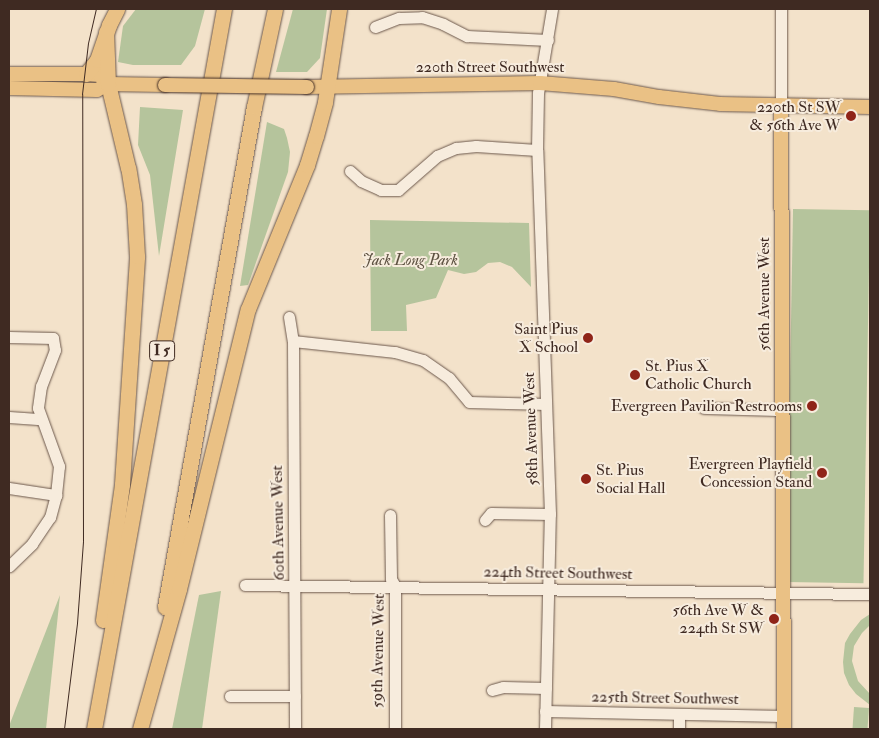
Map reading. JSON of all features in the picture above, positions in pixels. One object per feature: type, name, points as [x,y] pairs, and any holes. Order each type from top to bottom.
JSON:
[{"type":"highway","points":[[86,74],[97,60],[106,32],[117,9]]},
{"type":"highway","name":"I 5","points":[[94,729],[224,9]]},
{"type":"highway","points":[[145,729],[254,106],[275,9]]},
{"type":"highway","points":[[140,729],[179,589],[248,309],[307,166],[328,86],[339,9]]},
{"type":"highway","points":[[100,693],[97,657],[122,484],[137,256],[134,204],[128,168],[108,84],[106,32]]},
{"type":"main road","name":"220th Street Southwest","points":[[9,74],[100,75],[108,84]]},
{"type":"main road","name":"220th Street Southwest","points":[[9,88],[96,90],[108,84],[307,87],[540,82],[614,89],[686,101],[782,106],[870,106]]},
{"type":"main road","name":"56th Avenue West","points":[[782,106],[784,723]]},
{"type":"street","name":"58th Avenue West","points":[[545,729],[550,514],[537,150],[540,82],[552,9]]},
{"type":"street","name":"56th Avenue West","points":[[780,9],[782,106]]},
{"type":"street","points":[[375,27],[399,18],[422,17],[443,24],[467,36],[548,40]]},
{"type":"street","points":[[350,171],[361,181],[381,190],[398,190],[437,156],[456,148],[476,146],[537,150]]},
{"type":"street","name":"60th Avenue West","points":[[289,317],[294,341],[295,729]]},
{"type":"street","points":[[9,336],[53,338],[55,350],[41,386],[38,408],[59,466],[56,495],[50,517],[32,544],[9,566]]},
{"type":"street","points":[[294,341],[395,352],[423,360],[449,378],[469,402],[546,404]]},
{"type":"street","points":[[704,408],[782,410]]},
{"type":"street","points":[[9,417],[41,419]]},
{"type":"street","points":[[9,488],[56,495]]},
{"type":"street","name":"59th Avenue West","points":[[390,514],[391,579],[395,586],[395,729]]},
{"type":"street","points":[[485,520],[491,514],[550,514]]},
{"type":"street","name":"224th Street Southwest","points":[[245,585],[295,584],[870,594]]},
{"type":"street","points":[[492,690],[503,688],[546,688]]},
{"type":"street","points":[[230,696],[295,696]]},
{"type":"street","name":"225th Street Southwest","points":[[545,710],[679,715],[784,723]]},
{"type":"street","points":[[679,715],[679,729]]},
{"type":"green space","points":[[136,9],[205,9],[195,46],[181,65],[133,65],[118,62],[123,26]]},
{"type":"green space","points":[[293,9],[327,9],[320,58],[307,72],[276,72]]},
{"type":"green space","points":[[140,107],[183,110],[159,256],[150,175],[138,145]]},
{"type":"green space","points":[[267,122],[284,129],[290,152],[288,172],[248,285],[240,286]]},
{"type":"green space","points":[[793,209],[870,210],[863,583],[786,582]]},
{"type":"green space","name":"Jack Long Park","points":[[370,220],[529,223],[531,287],[512,267],[500,262],[488,263],[476,272],[464,274],[448,270],[436,298],[406,305],[407,331],[371,331]]},
{"type":"green space","points":[[221,591],[202,729],[172,729],[199,595]]},
{"type":"green space","points":[[60,595],[46,729],[9,729],[9,726]]},
{"type":"green space","points":[[870,614],[870,625],[862,633],[854,646],[852,661],[858,681],[870,694],[870,705],[856,694],[849,685],[844,673],[843,662],[845,643],[850,634],[861,620]]},
{"type":"green space","points":[[854,707],[869,708],[867,729],[852,729]]},
{"type":"tram line","points":[[64,729],[77,623],[83,541],[82,94],[88,43],[96,9]]},
{"type":"place","name":"220th St SW & 56th Ave W","points":[[851,116]]},
{"type":"place","name":"Saint Pius X School","points":[[588,338]]},
{"type":"place","name":"St. Pius X Catholic Church","points":[[635,375]]},
{"type":"place","name":"Evergreen Pavilion Restrooms","points":[[812,406]]},
{"type":"place","name":"Evergreen Playfield Concession Stand","points":[[822,473]]},
{"type":"place","name":"St. Pius Social Hall","points":[[586,479]]},
{"type":"place","name":"56th Ave W & 224th St SW","points":[[774,619]]}]
